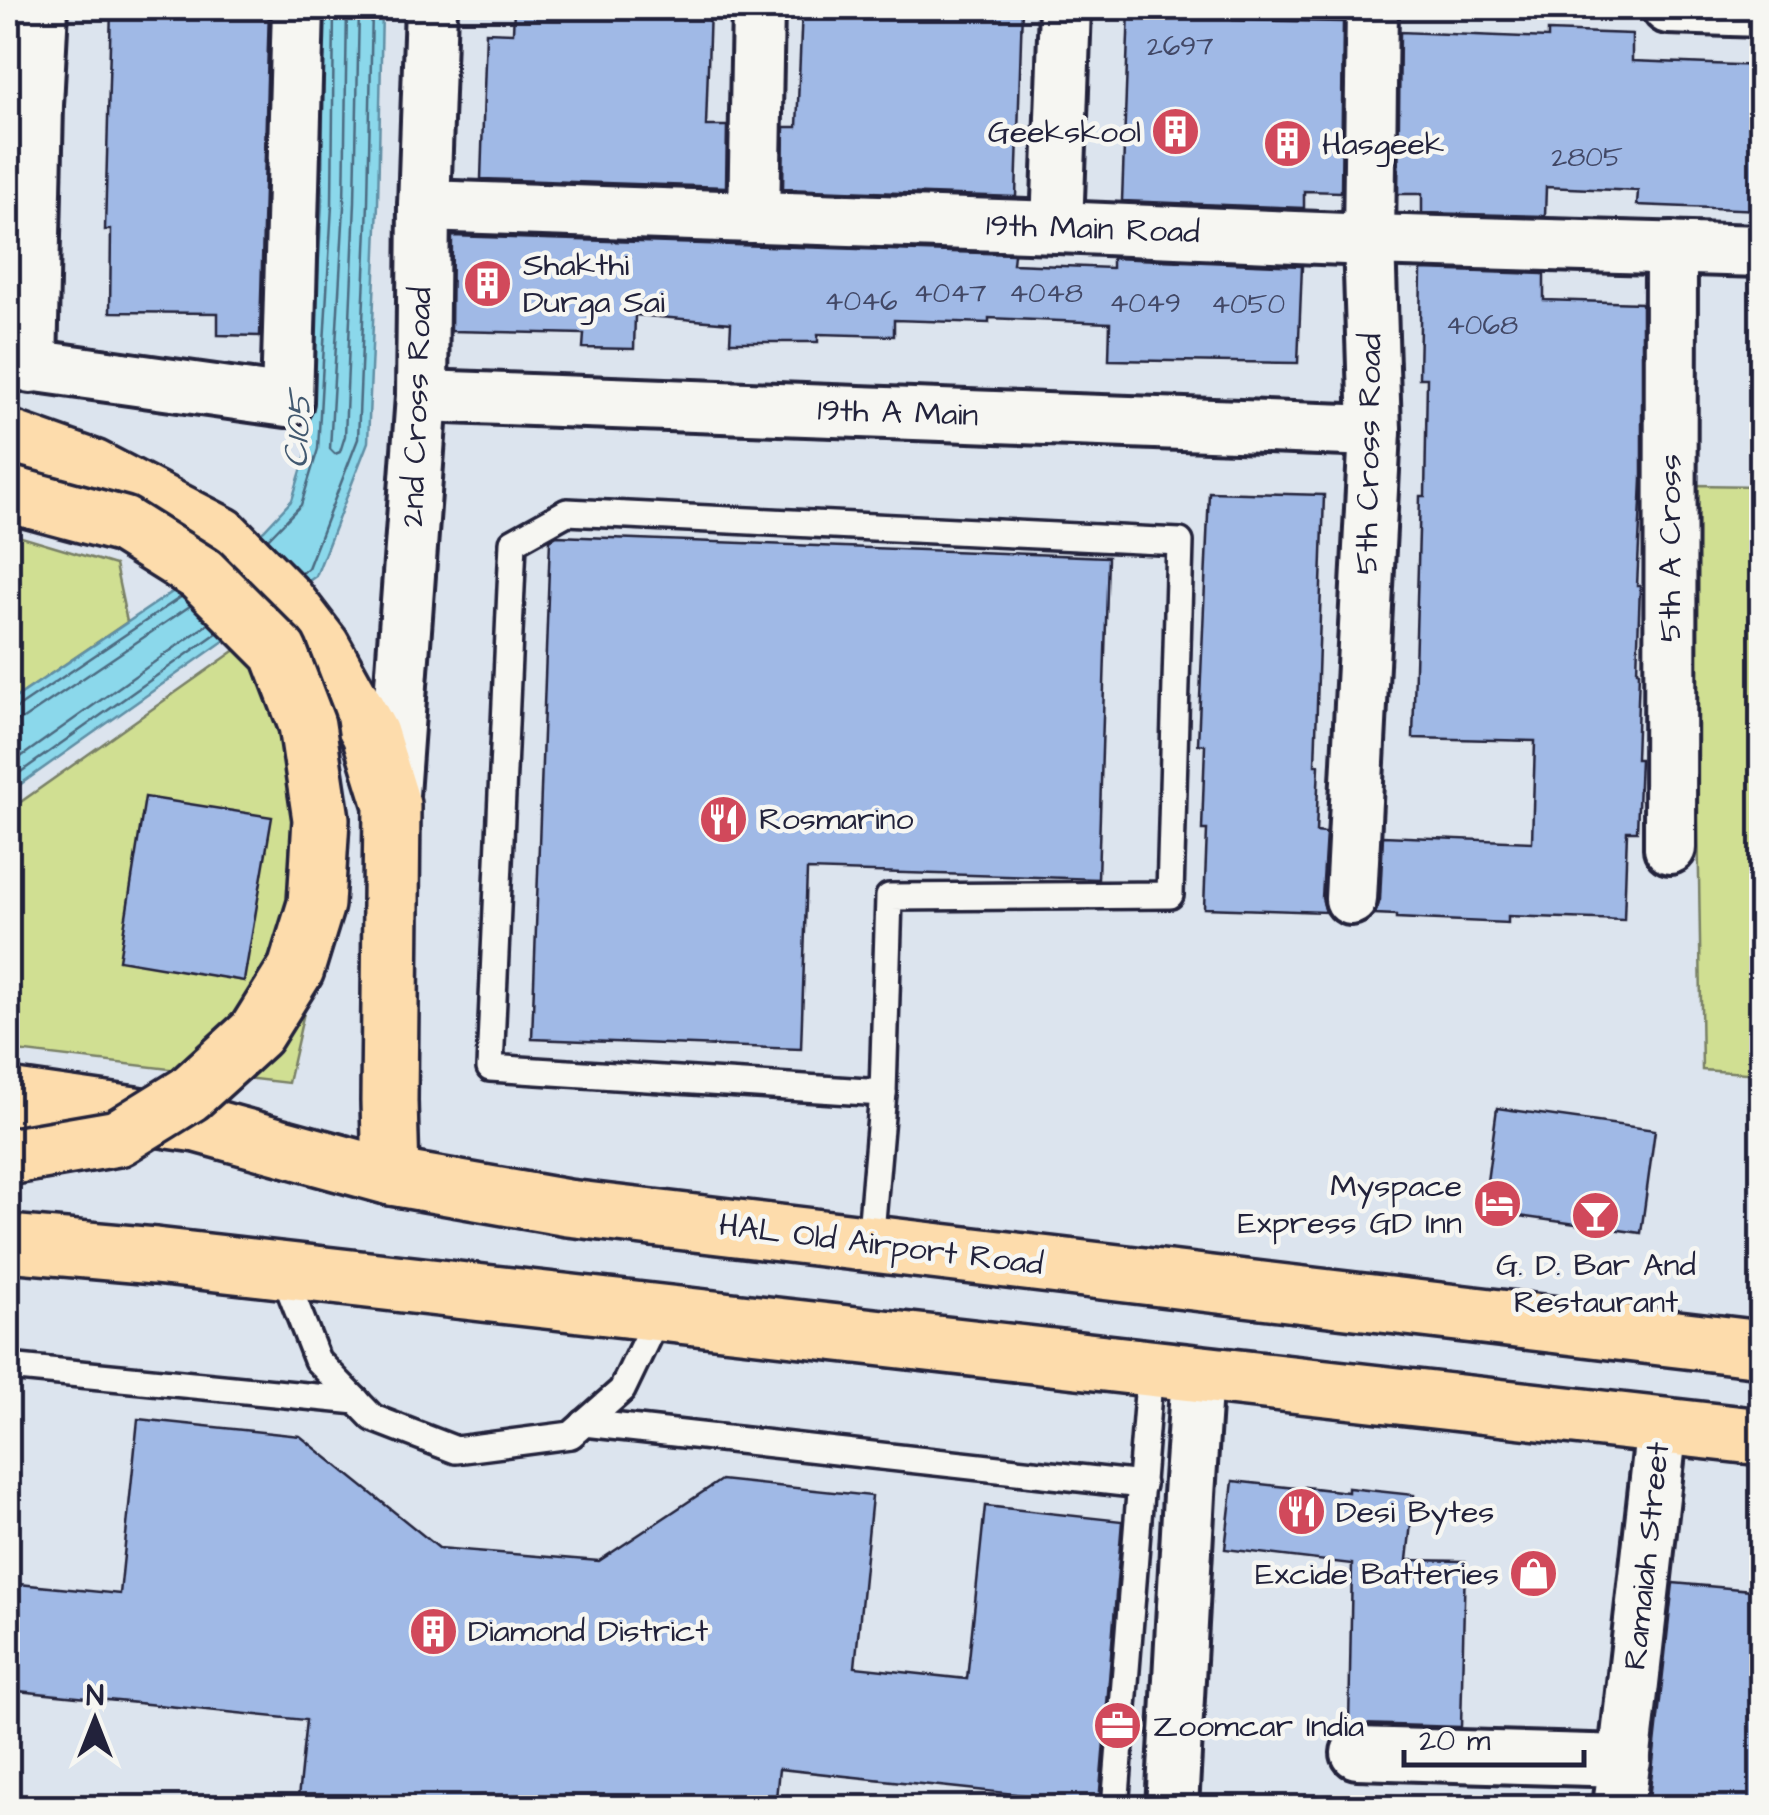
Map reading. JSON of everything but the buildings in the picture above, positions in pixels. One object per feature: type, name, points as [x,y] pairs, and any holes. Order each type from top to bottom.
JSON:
[{"type":"main road","points":[[8,438],[94,468],[222,535],[286,600],[322,646],[370,734],[392,805],[391,1177]]},
{"type":"main road","points":[[8,494],[123,525],[201,574],[278,652],[307,726],[321,819],[316,904],[296,969],[256,1033],[190,1094],[118,1138],[8,1156]]},
{"type":"main road","name":"HAL Old Airport Road","points":[[8,1097],[197,1124],[391,1177],[568,1208],[1762,1349]]},
{"type":"main road","points":[[8,1244],[155,1256],[1762,1437]]},
{"type":"street","points":[[42,8],[22,104],[19,364],[288,401],[298,8]]},
{"type":"street","name":"2nd Cross Road","points":[[392,805],[422,396],[430,8]]},
{"type":"street","points":[[754,217],[758,8]]},
{"type":"street","points":[[1057,227],[1065,8]]},
{"type":"street","name":"5th Cross Road","points":[[1351,899],[1375,431],[1369,240],[1372,8]]},
{"type":"street","points":[[1668,8],[1762,11]]},
{"type":"street","name":"19th Main Road","points":[[424,206],[1762,252]]},
{"type":"street","name":"5th A Cross","points":[[1670,248],[1670,848]]},
{"type":"street","name":"19th A Main","points":[[422,396],[1375,431]]},
{"type":"street","points":[[1172,1808],[1192,1460],[1174,1371]]},
{"type":"street","name":"Ramaiah Street","points":[[1622,1784],[1662,1424]]},
{"type":"street","points":[[1357,1753],[1622,1784]]},
{"type":"lane","points":[[870,1244],[883,1093],[889,897],[1170,895],[1180,542],[566,512],[513,542],[490,1068],[883,1093]]},
{"type":"lane","points":[[282,1270],[317,1360],[372,1418],[456,1450],[572,1434],[622,1390],[659,1313]]},
{"type":"lane","points":[[8,1367],[357,1401]]},
{"type":"lane","points":[[1115,1808],[1142,1484],[1174,1371]]},
{"type":"lane","points":[[584,1422],[1142,1484]]},
{"type":"green space","points":[[1693,485],[1761,486],[1761,1074],[1702,1070]]},
{"type":"green space","points":[[8,533],[115,565],[127,622],[8,703]]},
{"type":"green space","points":[[254,637],[329,902],[288,1083],[8,1050],[8,811]]},
{"type":"water","points":[[324,8],[382,8],[368,442],[316,576],[8,793],[8,703],[264,530],[292,500],[308,448],[322,205]]},
{"type":"place","name":"Geekskool","points":[[1176,132]]},
{"type":"place","name":"Hasgeek","points":[[1287,144]]},
{"type":"place","name":"Shakthi Durga Sai","points":[[488,283]]},
{"type":"place","name":"Rosmarino","points":[[724,819]]},
{"type":"place","name":"Myspace Express GD Inn","points":[[1497,1204]]},
{"type":"place","name":"G. D. Bar And Restaurant","points":[[1596,1215]]},
{"type":"place","name":"Desi Bytes","points":[[1301,1512]]},
{"type":"place","name":"Excide Batteries","points":[[1534,1574]]},
{"type":"place","name":"Diamond District","points":[[433,1631]]},
{"type":"place","name":"Zoomcar India","points":[[1118,1726]]},
{"type":"water label","name":"C105","points":[[298,430]]}]
